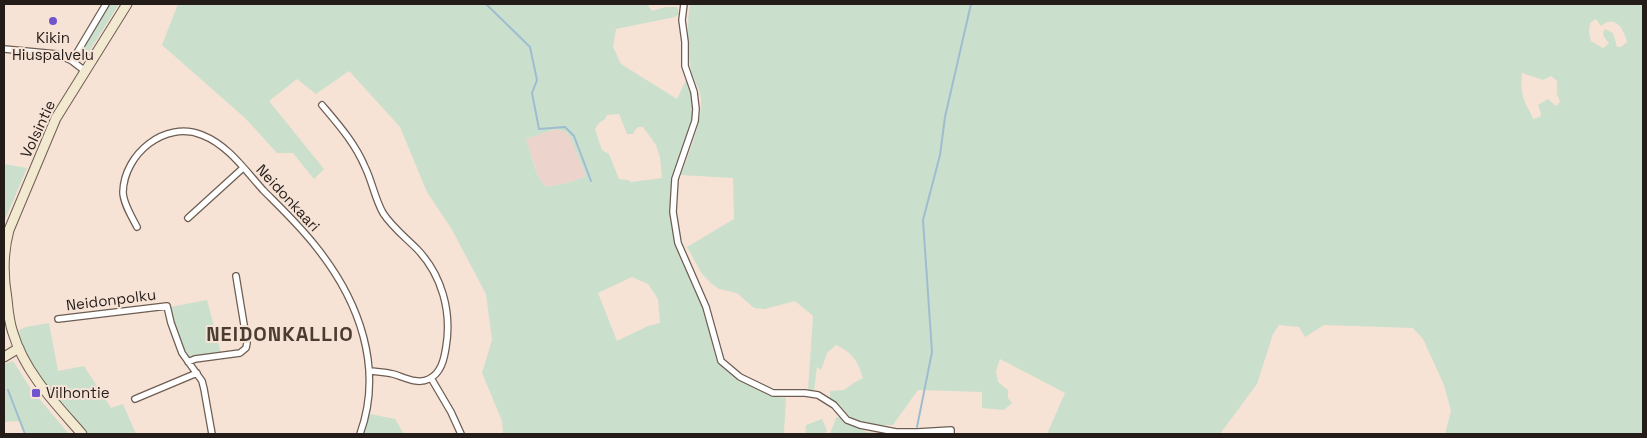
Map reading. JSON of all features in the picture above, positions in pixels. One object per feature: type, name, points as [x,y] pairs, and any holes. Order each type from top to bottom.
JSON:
[{"type":"street","points":[[72,60],[106,4]]},
{"type":"street","name":"Volsintie","points":[[82,434],[42,387],[26,364],[19,348],[13,333],[5,289],[5,244],[9,230],[56,118],[127,4]]},
{"type":"street","points":[[684,4],[682,20],[685,42],[685,66],[686,74],[694,92],[696,109],[695,121],[675,179],[672,212],[678,243],[706,307],[721,361],[740,377],[773,393],[818,395],[834,405],[847,420],[860,425],[896,432],[951,432]]},
{"type":"street","points":[[4,49],[48,52],[72,60],[85,71]]},
{"type":"street","points":[[322,105],[358,151],[383,212],[399,233],[427,261],[439,282],[446,307],[448,336],[442,366],[438,374],[426,381],[416,381],[383,372],[370,371]]},
{"type":"street","name":"Neidonkaari","points":[[137,227],[123,193],[126,173],[134,157],[153,140],[168,134],[184,132],[200,134],[223,146],[307,236],[346,291],[363,330],[370,371],[370,392],[360,434]]},
{"type":"street","points":[[188,218],[243,168]]},
{"type":"street","points":[[212,434],[204,389],[197,373],[188,362],[240,353],[246,348],[247,343],[236,276]]},
{"type":"street","name":"Neidonpolku","points":[[58,319],[167,306],[178,343],[188,362]]},
{"type":"street","points":[[4,357],[19,348]]},
{"type":"street","points":[[135,399],[197,373]]},
{"type":"street","points":[[431,378],[451,412],[460,434]]},
{"type":"shaded area","points":[[556,129],[566,132],[570,137],[586,176],[571,182],[547,187],[537,173],[526,139]]},
{"type":"green space","points":[[108,4],[119,4],[83,61],[78,62],[76,58]]},
{"type":"green space","points":[[178,4],[647,4],[652,11],[665,7],[677,7],[679,14],[675,17],[616,29],[613,47],[621,64],[677,99],[686,80],[693,98],[694,108],[693,118],[674,174],[670,196],[670,213],[675,246],[703,308],[716,359],[725,370],[746,384],[770,396],[786,398],[784,434],[503,434],[502,421],[482,373],[492,340],[486,294],[451,228],[427,192],[400,127],[349,71],[316,94],[297,79],[269,101],[324,169],[314,179],[293,153],[277,153],[245,118],[162,45]],"holes":[[[619,114],[627,134],[633,134],[638,127],[643,127],[656,145],[660,157],[662,178],[631,182],[619,179],[609,154],[602,150],[595,129],[607,115]],[[556,129],[566,132],[570,137],[586,176],[571,182],[547,187],[536,171],[526,139]],[[632,277],[648,284],[658,299],[660,323],[648,326],[617,341],[598,293]]]},
{"type":"green space","points":[[690,4],[1643,4],[1643,434],[1445,434],[1451,411],[1444,385],[1423,339],[1413,328],[1324,325],[1305,337],[1299,327],[1279,325],[1273,334],[1257,384],[1220,434],[1047,434],[1065,393],[1000,359],[996,371],[998,382],[1008,390],[1008,398],[1012,403],[1004,410],[982,408],[982,392],[918,390],[893,425],[873,425],[851,419],[830,399],[830,391],[844,390],[863,378],[859,366],[850,354],[836,345],[827,353],[821,370],[817,367],[814,391],[808,390],[813,316],[795,301],[765,309],[754,308],[737,293],[719,289],[702,274],[687,247],[734,219],[733,178],[681,175],[696,132],[701,105],[700,93],[691,69],[688,40]],"holes":[[[1596,19],[1601,26],[1606,23],[1615,22],[1624,32],[1627,42],[1621,47],[1617,47],[1613,33],[1605,29],[1604,37],[1609,43],[1603,48],[1591,41],[1589,33],[1590,23]],[[1522,73],[1543,80],[1551,76],[1557,81],[1557,94],[1560,102],[1556,106],[1548,99],[1538,105],[1541,113],[1540,117],[1533,119],[1523,95]]]},
{"type":"green space","points":[[4,164],[27,168],[4,222]]},
{"type":"green space","points":[[207,300],[221,353],[189,357],[178,337],[170,307]]},
{"type":"green space","points":[[49,323],[58,371],[84,366],[111,408],[123,404],[136,434],[88,434],[46,386],[27,359],[18,332],[26,327]]},
{"type":"green space","points":[[13,361],[31,389],[69,434],[24,434],[19,421],[4,422],[4,364]]},
{"type":"green space","points":[[370,414],[395,419],[404,434],[364,434]]},
{"type":"green space","points":[[841,416],[866,432],[884,434],[830,434],[836,418]]},
{"type":"green space","points":[[822,419],[827,430],[826,434],[805,434],[806,425]]},
{"type":"waterway","points":[[486,4],[530,47],[537,80],[532,93],[539,129],[565,127],[574,136],[591,181]]},
{"type":"waterway","points":[[917,427],[932,352],[923,220],[940,155],[945,117],[971,4]]},
{"type":"waterway","points":[[8,390],[25,434]]},
{"type":"place","name":"Kikin Hiuspalvelu","points":[[53,21]]},
{"type":"place","name":"Vilhontie","points":[[36,393]]},
{"type":"district","name":"NEIDONKALLIO","points":[[280,334]]}]
